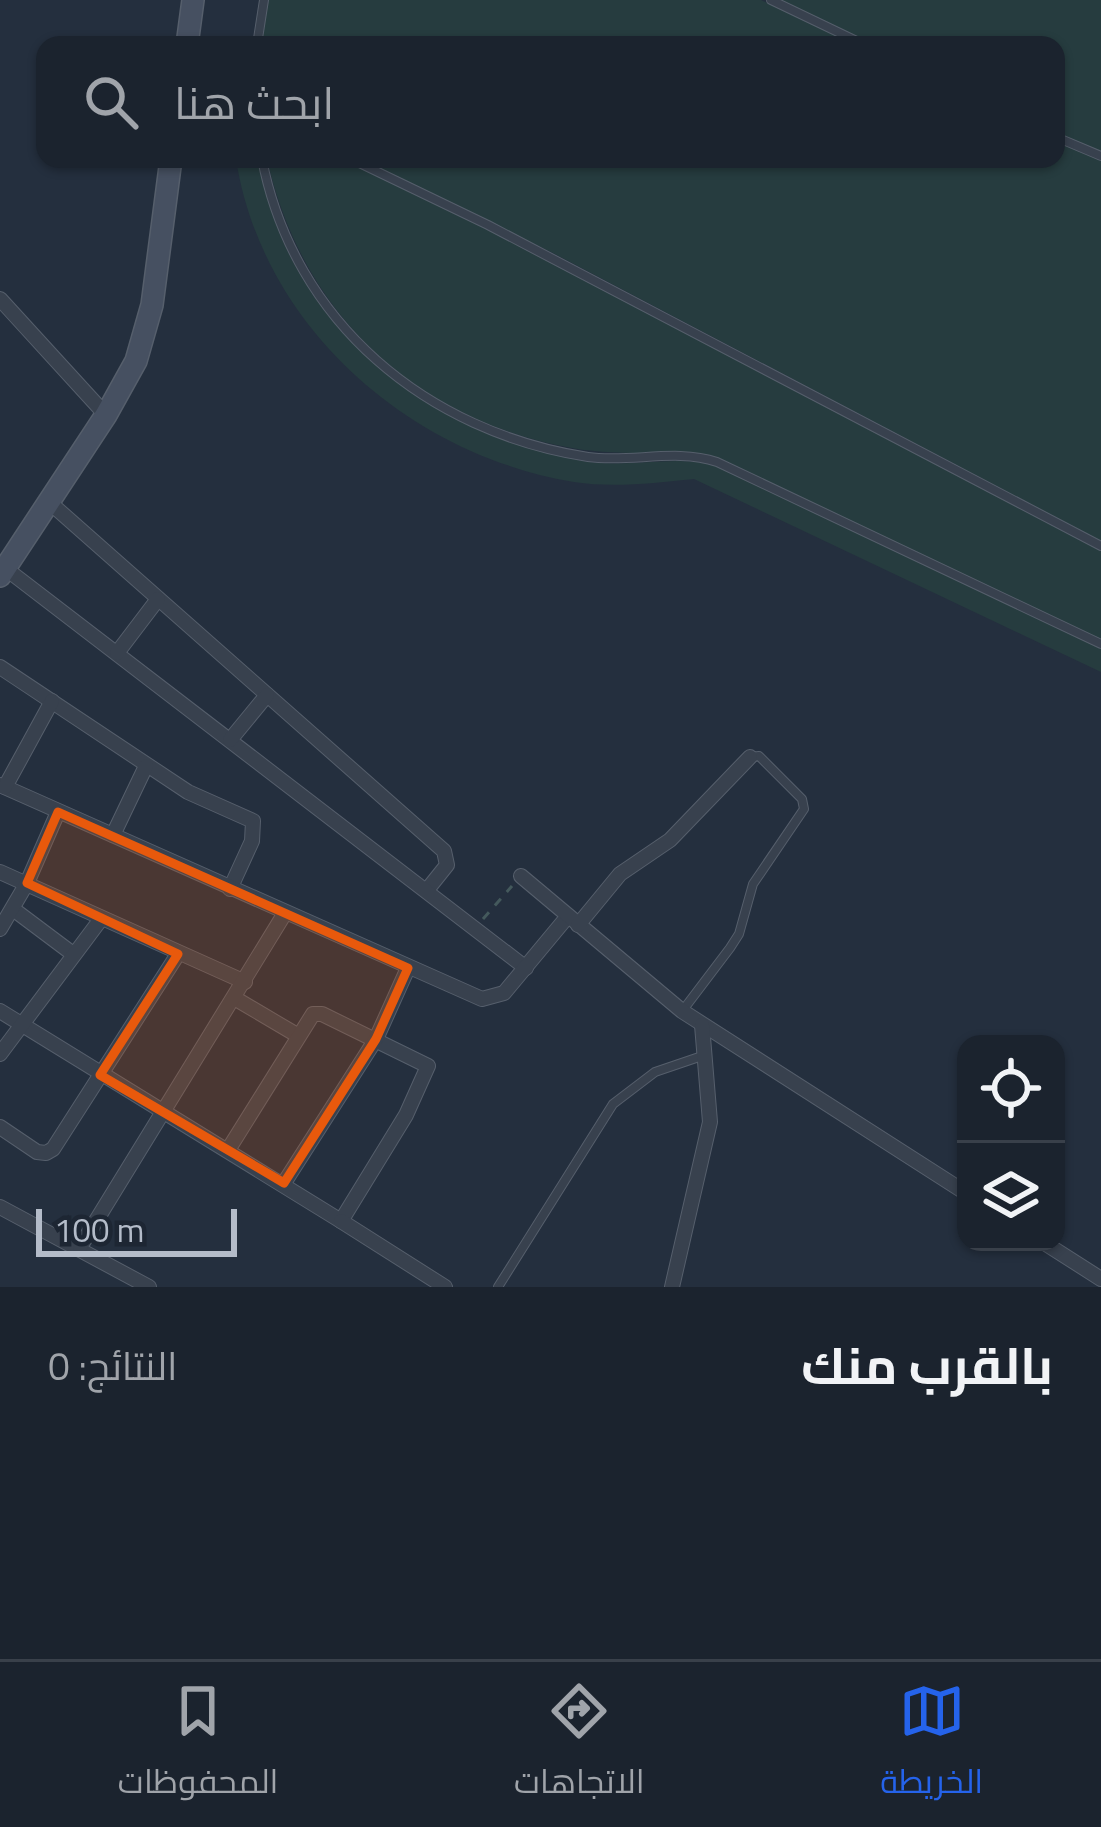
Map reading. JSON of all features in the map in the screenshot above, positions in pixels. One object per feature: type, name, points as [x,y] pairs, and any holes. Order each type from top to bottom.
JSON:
[{"type":"street","points":[[188,36],[193,0]]},
{"type":"street","points":[[170,168],[148,324],[136,361],[3,572],[117,653],[526,968]]},
{"type":"street","points":[[0,299],[106,415]]},
{"type":"street","points":[[48,501],[446,854],[447,865],[427,890]]},
{"type":"street","points":[[117,653],[158,599]]},
{"type":"street","points":[[0,667],[146,766],[202,800],[253,821],[252,841],[230,889]]},
{"type":"street","points":[[230,740],[267,695]]},
{"type":"street","points":[[52,701],[3,786],[285,914],[488,999],[503,993],[620,874],[670,840],[750,757]]},
{"type":"street","points":[[112,835],[146,766]]},
{"type":"street","points":[[0,929],[27,883],[58,812]]},
{"type":"street","points":[[0,872],[245,982]]},
{"type":"street","points":[[521,875],[682,1011],[957,1187]]},
{"type":"street","points":[[13,909],[73,954]]},
{"type":"street","points":[[80,1247],[285,914]]},
{"type":"street","points":[[0,1054],[101,919]]},
{"type":"street","points":[[0,1127],[37,1152],[48,1152],[178,954]]},
{"type":"street","points":[[284,1183],[376,1040],[409,968]]},
{"type":"street","points":[[236,999],[297,1035]]},
{"type":"street","points":[[0,1011],[446,1287]]},
{"type":"street","points":[[228,1150],[311,1016],[320,1013],[424,1063],[428,1072],[341,1221]]},
{"type":"street","points":[[672,1287],[710,1122],[702,1025]]},
{"type":"street","points":[[0,1207],[149,1287]]},
{"type":"street","points":[[1055,1251],[1096,1281]]},
{"type":"lane","points":[[258,36],[264,0]]},
{"type":"lane","points":[[771,0],[847,36]]},
{"type":"lane","points":[[1065,141],[1101,157]]},
{"type":"lane","points":[[265,168],[288,239],[324,300],[375,361],[426,400],[499,433],[584,456],[690,456],[717,462],[1101,644]]},
{"type":"lane","points":[[369,168],[488,225],[1101,546]]},
{"type":"lane","points":[[682,1011],[739,934],[753,884],[804,809],[802,799],[759,756],[750,757]]},
{"type":"lane","points":[[498,1287],[613,1105],[663,1068],[705,1055]]},
{"type":"path","points":[[482,921],[521,875]]},
{"type":"highlighted area","points":[[58,812],[408,968],[376,1039],[284,1183],[100,1075],[178,954],[27,883]]},
{"type":"green space","points":[[268,0],[761,0],[839,36],[262,36]]},
{"type":"green space","points":[[779,0],[1101,0],[1101,153],[1065,137],[1065,36],[854,36]]},
{"type":"green space","points":[[1065,145],[1101,160],[1101,541],[553,253],[378,168],[1065,168]]},
{"type":"green space","points":[[238,168],[260,168],[274,218],[298,271],[331,318],[370,359],[415,394],[466,423],[520,445],[595,463],[715,465],[1101,648],[1101,672],[694,479],[619,485],[574,482],[513,467],[456,444],[402,412],[353,373],[311,328],[277,277],[251,220]]},
{"type":"green space","points":[[270,168],[364,168],[1101,549],[1101,642],[734,465],[694,456],[572,448],[515,434],[463,413],[416,385],[374,351],[337,311],[307,266]]}]
